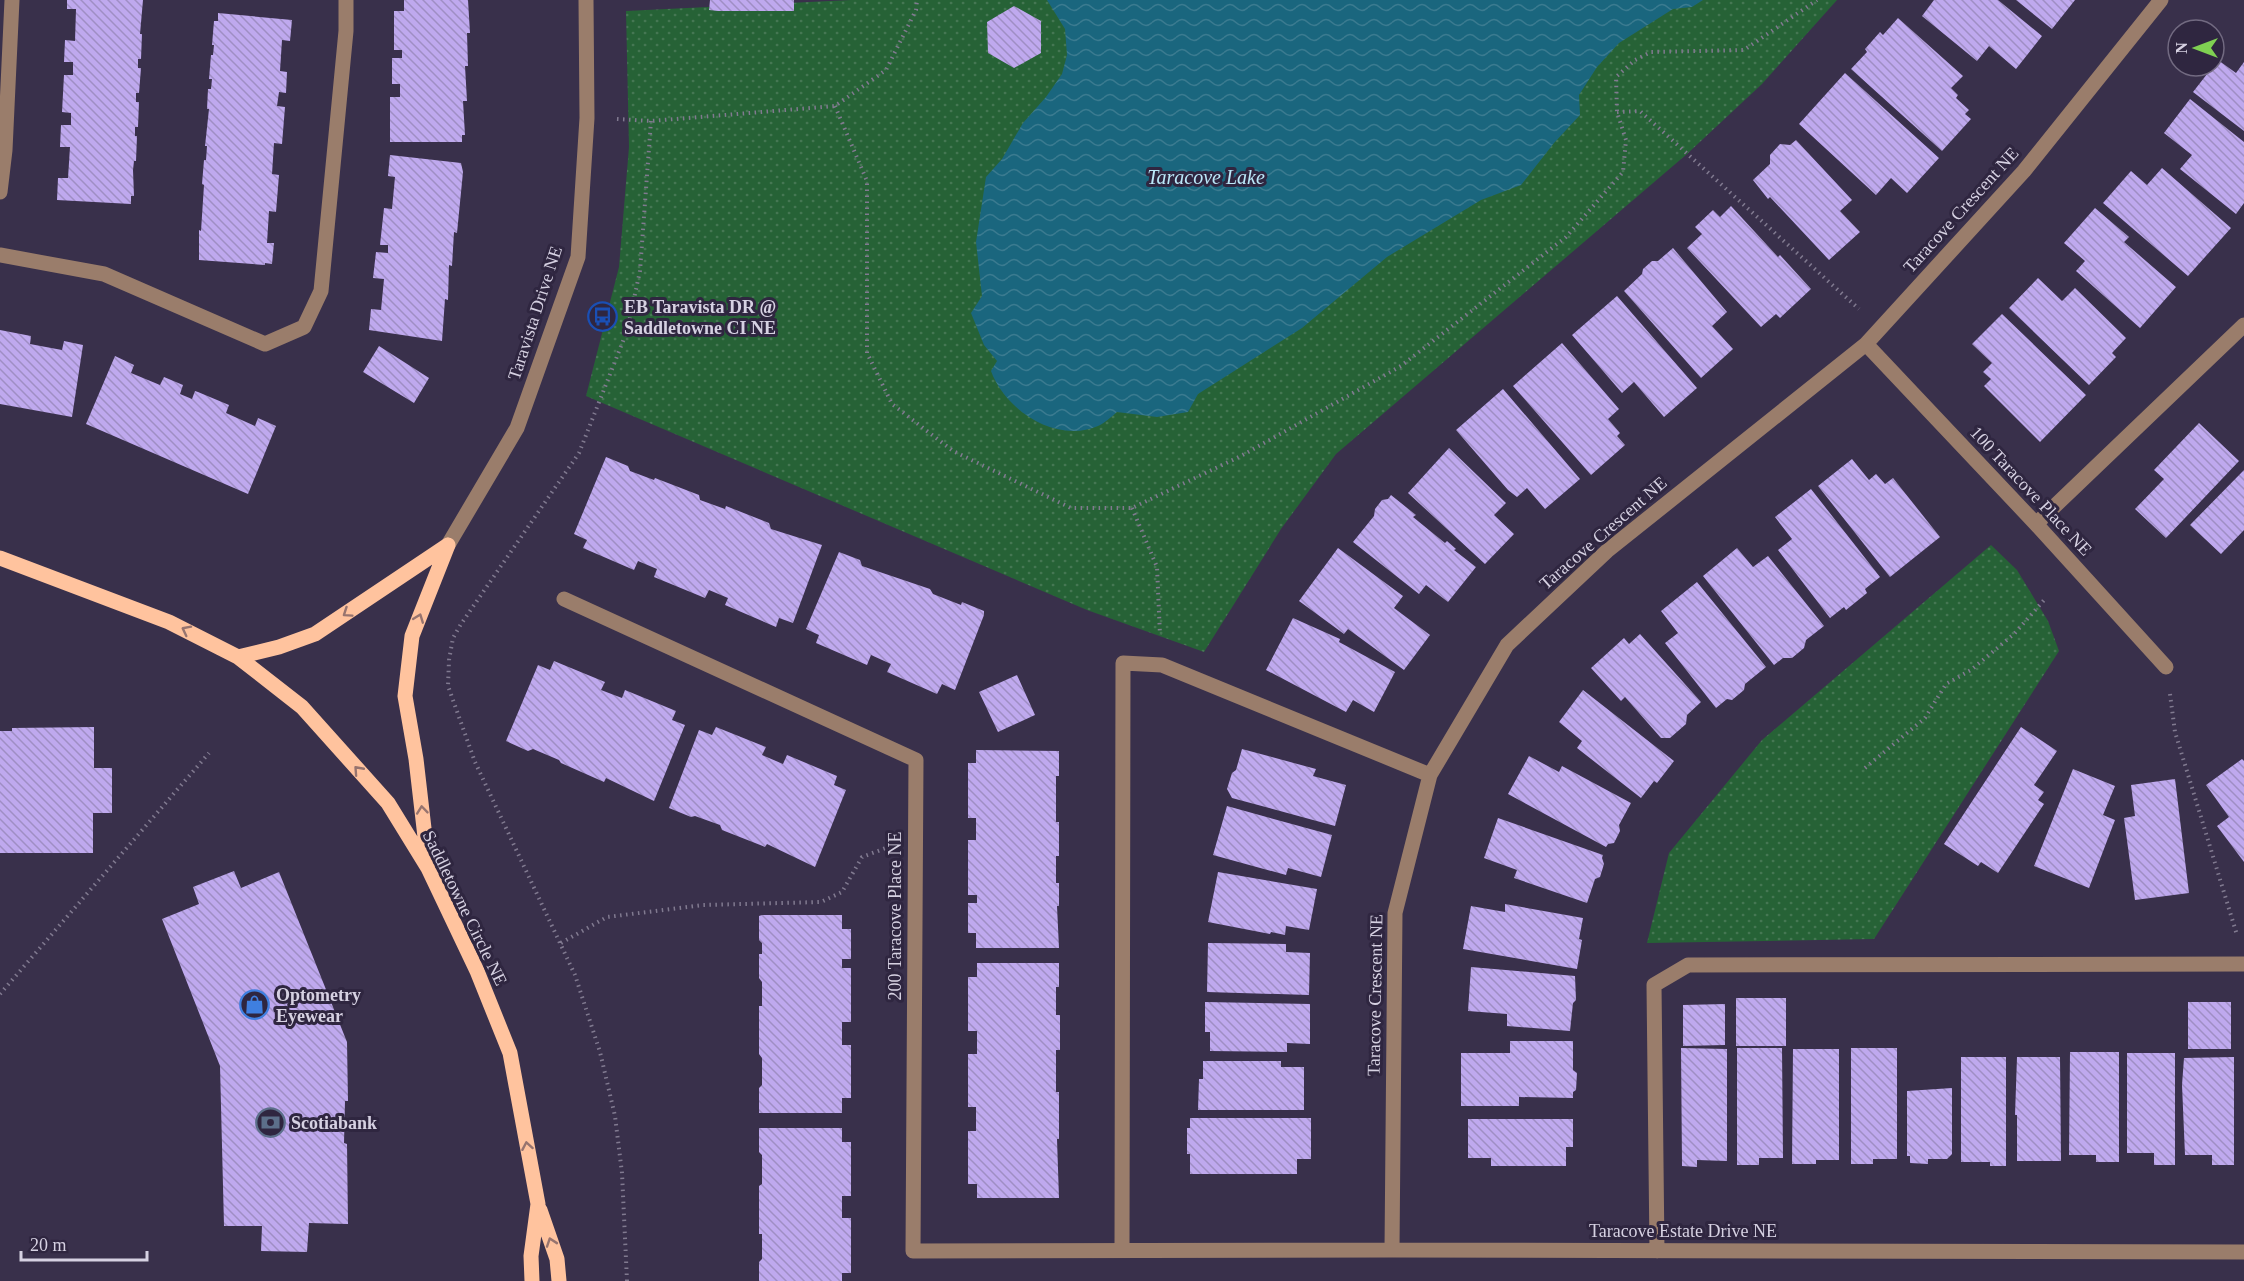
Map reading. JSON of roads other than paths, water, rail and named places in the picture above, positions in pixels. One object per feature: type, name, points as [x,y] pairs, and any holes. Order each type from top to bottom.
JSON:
[{"type":"main road","points":[[238,657],[279,647],[315,634],[448,545]]},
{"type":"main road","points":[[428,868],[416,759],[405,696],[412,636],[448,545]]},
{"type":"main road","name":"Saddletowne Circle NE","points":[[0,558],[169,622],[238,657],[302,707],[388,803],[428,868],[477,971],[510,1053],[538,1204],[531,1256],[532,1281]]},
{"type":"main road","points":[[538,1204],[556,1258],[558,1281]]},
{"type":"street","points":[[0,192],[5,150],[12,0]]},
{"type":"street","points":[[0,255],[104,274],[265,345],[304,327],[321,291],[346,31],[346,0]]},
{"type":"street","name":"Taravista Drive NE","points":[[448,545],[517,428],[578,257],[587,118],[586,0]]},
{"type":"street","name":"Taracove Crescent NE","points":[[1392,1250],[1395,913],[1430,776],[1508,645],[1607,551],[1866,344],[2024,171],[2161,0]]},
{"type":"street","points":[[2036,524],[2244,325]]},
{"type":"street","name":"100 Taracove Place NE","points":[[1866,344],[2036,524],[2166,667]]},
{"type":"street","name":"200 Taracove Place NE","points":[[564,599],[916,760],[913,1251],[1122,1250]]},
{"type":"street","points":[[1122,1250],[1123,663],[1161,665],[1430,776]]},
{"type":"street","points":[[1657,1251],[1654,985],[1688,965],[2244,964]]},
{"type":"street","name":"Taracove Estate Drive NE","points":[[1122,1250],[2244,1252]]},
{"type":"water","name":"Taracove Lake","points":[[1047,0],[1703,0],[1692,7],[1673,9],[1619,43],[1597,67],[1579,95],[1580,115],[1554,143],[1521,185],[1481,200],[1387,257],[1302,328],[1198,394],[1188,412],[1157,417],[1117,412],[1098,426],[1082,430],[1066,430],[1049,427],[1034,420],[1008,399],[991,371],[997,361],[984,345],[971,313],[982,296],[976,242],[986,177],[1002,159],[1023,123],[1046,97],[1062,74],[1067,55],[1065,29]]},
{"type":"place","name":"EB Taravista DR @ Saddletowne CI NE","points":[[603,317]]},
{"type":"place","name":"Optometry Eyewear","points":[[255,1005]]},
{"type":"place","name":"Scotiabank","points":[[270,1123]]}]
